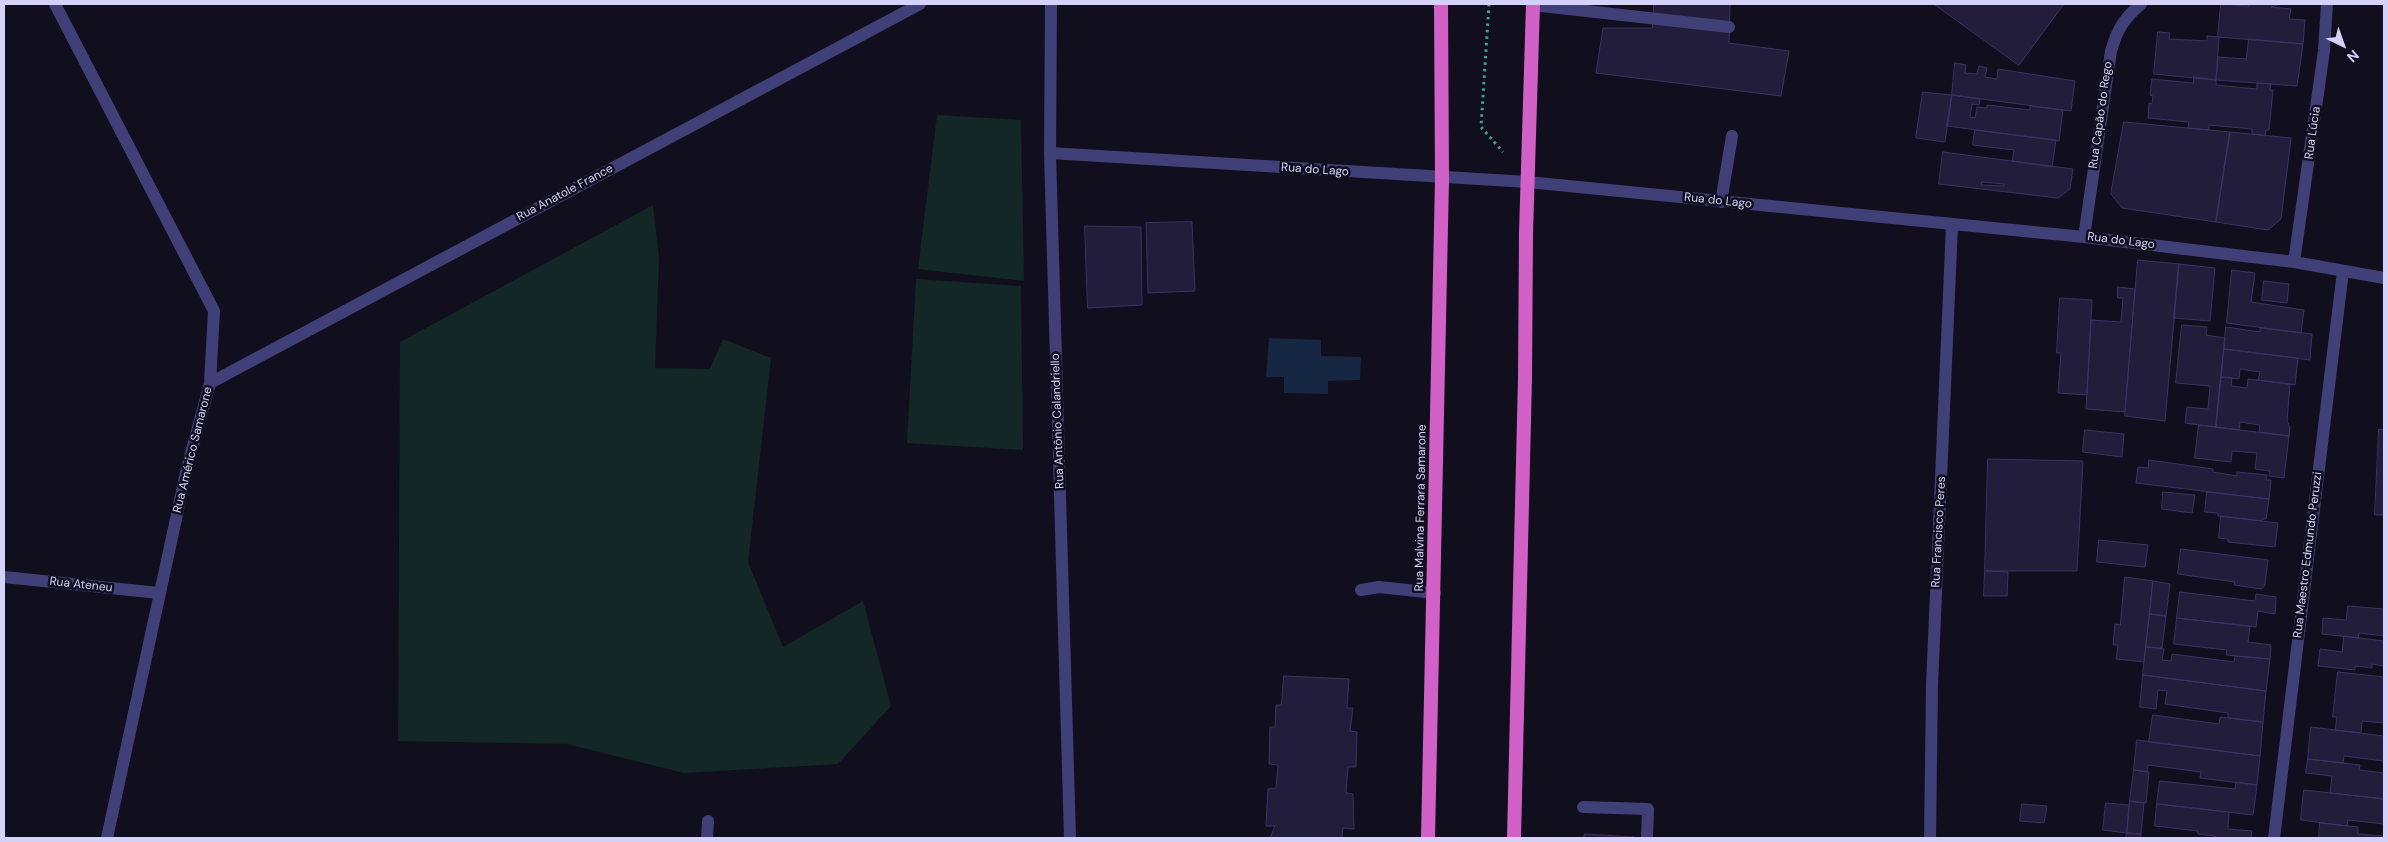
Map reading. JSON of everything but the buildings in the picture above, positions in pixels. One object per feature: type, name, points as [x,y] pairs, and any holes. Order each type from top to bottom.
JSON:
[{"type":"highway","name":"Rua Malvina Ferrara Samarone","points":[[1428,838],[1435,592],[1442,179],[1441,4]]},
{"type":"highway","points":[[1514,838],[1525,388],[1526,233],[1533,4]]},
{"type":"street","name":"Rua Américo Samarone","points":[[55,4],[214,310],[210,383],[187,468],[107,838]]},
{"type":"street","name":"Rua Anatole France","points":[[210,383],[920,4]]},
{"type":"street","name":"Rua Antônio Calandriello","points":[[1051,4],[1050,153],[1070,838]]},
{"type":"street","points":[[1533,4],[1729,27]]},
{"type":"street","name":"Rua Capão do Rego","points":[[2084,237],[2111,51],[2117,29],[2127,15],[2141,4]]},
{"type":"street","name":"Rua Lúcia","points":[[2294,262],[2324,51],[2327,4]]},
{"type":"street","points":[[1721,202],[1732,136]]},
{"type":"street","name":"Rua do Lago","points":[[1050,153],[1442,179],[1528,182],[2084,237],[2294,262],[2384,278]]},
{"type":"street","name":"Rua Francisco Peres","points":[[1930,838],[1932,685],[1952,225]]},
{"type":"street","name":"Rua Maestro Edmundo Peruzzi","points":[[2274,838],[2343,271]]},
{"type":"street","name":"Rua Ateneu","points":[[4,577],[159,593]]},
{"type":"street","points":[[1361,590],[1379,587],[1435,592]]},
{"type":"street","points":[[1583,807],[1648,808],[1647,838]]},
{"type":"street","points":[[707,838],[708,822]]},
{"type":"path","points":[[1481,127],[1489,4]]},
{"type":"green space","points":[[937,115],[1021,120],[1024,281],[918,269]]},
{"type":"green space","points":[[653,205],[659,258],[655,368],[710,369],[723,339],[771,358],[748,562],[783,647],[863,601],[891,706],[838,764],[684,773],[567,744],[398,741],[400,342]]},
{"type":"green space","points":[[916,279],[1021,286],[1023,450],[907,443]]},
{"type":"water","points":[[1269,338],[1321,340],[1321,356],[1361,357],[1360,380],[1328,381],[1328,394],[1284,393],[1284,377],[1266,377]]}]
